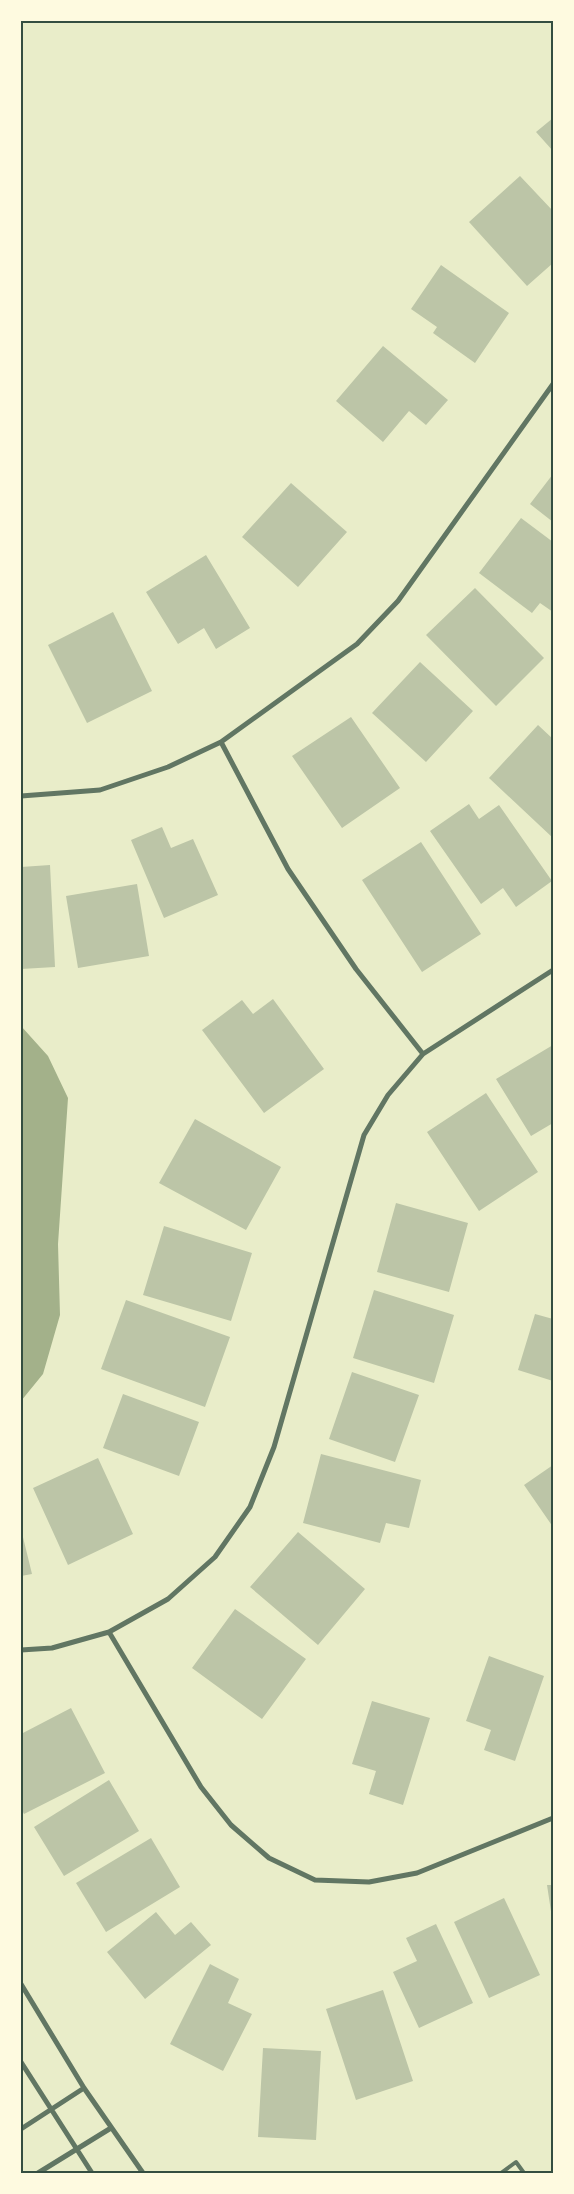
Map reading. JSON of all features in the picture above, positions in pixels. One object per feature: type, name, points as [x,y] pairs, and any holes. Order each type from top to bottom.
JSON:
[{"type":"street","points":[[21,796],[100,790],[168,767],[221,742],[357,644],[398,601],[553,384]]},
{"type":"street","points":[[221,742],[288,869],[356,969],[423,1054]]},
{"type":"street","points":[[21,1650],[52,1648],[109,1632],[168,1599],[215,1557],[250,1508],[274,1447],[364,1135],[388,1095],[423,1054],[553,970]]},
{"type":"street","points":[[109,1632],[201,1787],[231,1825],[269,1858],[315,1880],[369,1882],[417,1873],[553,1818]]},
{"type":"street","points":[[21,1984],[84,2088],[142,2173]]},
{"type":"street","points":[[21,2062],[92,2173]]},
{"type":"street","points":[[21,2129],[84,2088]]},
{"type":"street","points":[[38,2173],[111,2128]]},
{"type":"lane","points":[[501,2173],[516,2162],[524,2173]]},
{"type":"shaded area","points":[[21,1026],[48,1056],[68,1098],[58,1244],[60,1315],[43,1374],[21,1401]]},
{"type":"building","points":[[553,118],[553,151],[536,132]]},
{"type":"building","points":[[520,176],[553,211],[553,263],[527,286],[469,222]]},
{"type":"building","points":[[441,265],[509,313],[475,363],[433,333],[437,327],[411,309]]},
{"type":"building","points":[[383,346],[448,400],[426,425],[409,411],[383,442],[336,401]]},
{"type":"building","points":[[553,474],[553,522],[530,504]]},
{"type":"building","points":[[291,483],[347,532],[298,587],[242,537]]},
{"type":"building","points":[[521,518],[553,542],[553,612],[540,603],[532,613],[479,573]]},
{"type":"building","points":[[206,555],[250,628],[216,649],[204,628],[178,644],[146,592]]},
{"type":"building","points":[[475,588],[544,658],[496,706],[426,635]]},
{"type":"building","points":[[113,612],[152,691],[87,723],[48,645]]},
{"type":"building","points":[[420,662],[473,711],[426,762],[372,713]]},
{"type":"building","points":[[351,717],[400,788],[342,828],[292,756]]},
{"type":"building","points":[[538,725],[553,739],[553,838],[489,778]]},
{"type":"building","points":[[469,804],[479,819],[499,805],[552,881],[516,907],[503,888],[481,904],[430,831]]},
{"type":"building","points":[[162,827],[171,848],[193,839],[218,895],[164,918],[131,840]]},
{"type":"building","points":[[421,842],[481,934],[422,972],[362,880]]},
{"type":"building","points":[[50,865],[55,967],[21,969],[21,867]]},
{"type":"building","points":[[137,884],[149,956],[78,968],[66,896]]},
{"type":"building","points":[[273,999],[324,1069],[264,1113],[202,1030],[242,1000],[253,1014]]},
{"type":"building","points":[[553,1045],[553,1123],[531,1136],[496,1079]]},
{"type":"building","points":[[486,1093],[538,1172],[479,1211],[427,1132]]},
{"type":"building","points":[[195,1119],[281,1167],[246,1230],[159,1183]]},
{"type":"building","points":[[396,1203],[468,1223],[449,1292],[377,1272]]},
{"type":"building","points":[[164,1226],[252,1253],[231,1321],[143,1295]]},
{"type":"building","points":[[374,1290],[454,1315],[434,1383],[353,1358]]},
{"type":"building","points":[[126,1300],[230,1337],[205,1407],[101,1369]]},
{"type":"building","points":[[535,1314],[553,1319],[553,1381],[518,1370]]},
{"type":"building","points":[[352,1372],[419,1395],[395,1462],[329,1439]]},
{"type":"building","points":[[123,1394],[199,1422],[179,1476],[103,1448]]},
{"type":"building","points":[[321,1454],[421,1480],[409,1528],[386,1523],[380,1543],[303,1523]]},
{"type":"building","points":[[98,1458],[133,1534],[68,1565],[33,1488]]},
{"type":"building","points":[[553,1465],[553,1527],[524,1485]]},
{"type":"building","points":[[21,1529],[32,1574],[21,1576]]},
{"type":"building","points":[[298,1532],[365,1589],[318,1645],[250,1587]]},
{"type":"building","points":[[235,1609],[306,1659],[262,1719],[192,1668]]},
{"type":"building","points":[[489,1656],[544,1676],[515,1761],[484,1750],[491,1730],[466,1721]]},
{"type":"building","points":[[372,1701],[430,1718],[403,1805],[369,1794],[376,1771],[352,1764]]},
{"type":"building","points":[[71,1708],[105,1773],[24,1814],[21,1808],[21,1734]]},
{"type":"building","points":[[109,1780],[139,1831],[64,1876],[34,1827]]},
{"type":"building","points":[[151,1838],[180,1887],[106,1932],[76,1883]]},
{"type":"building","points":[[547,1885],[553,1885],[553,1918],[552,1918]]},
{"type":"building","points":[[504,1898],[540,1975],[489,1998],[454,1922]]},
{"type":"building","points":[[156,1912],[175,1935],[191,1922],[211,1945],[145,1999],[107,1952]]},
{"type":"building","points":[[436,1924],[473,2003],[419,2028],[393,1972],[417,1961],[406,1938]]},
{"type":"building","points":[[210,1964],[239,1979],[228,2003],[252,2014],[223,2071],[170,2044]]},
{"type":"building","points":[[383,1990],[413,2081],[356,2100],[326,2009]]},
{"type":"building","points":[[263,2048],[321,2051],[316,2140],[258,2137]]}]
